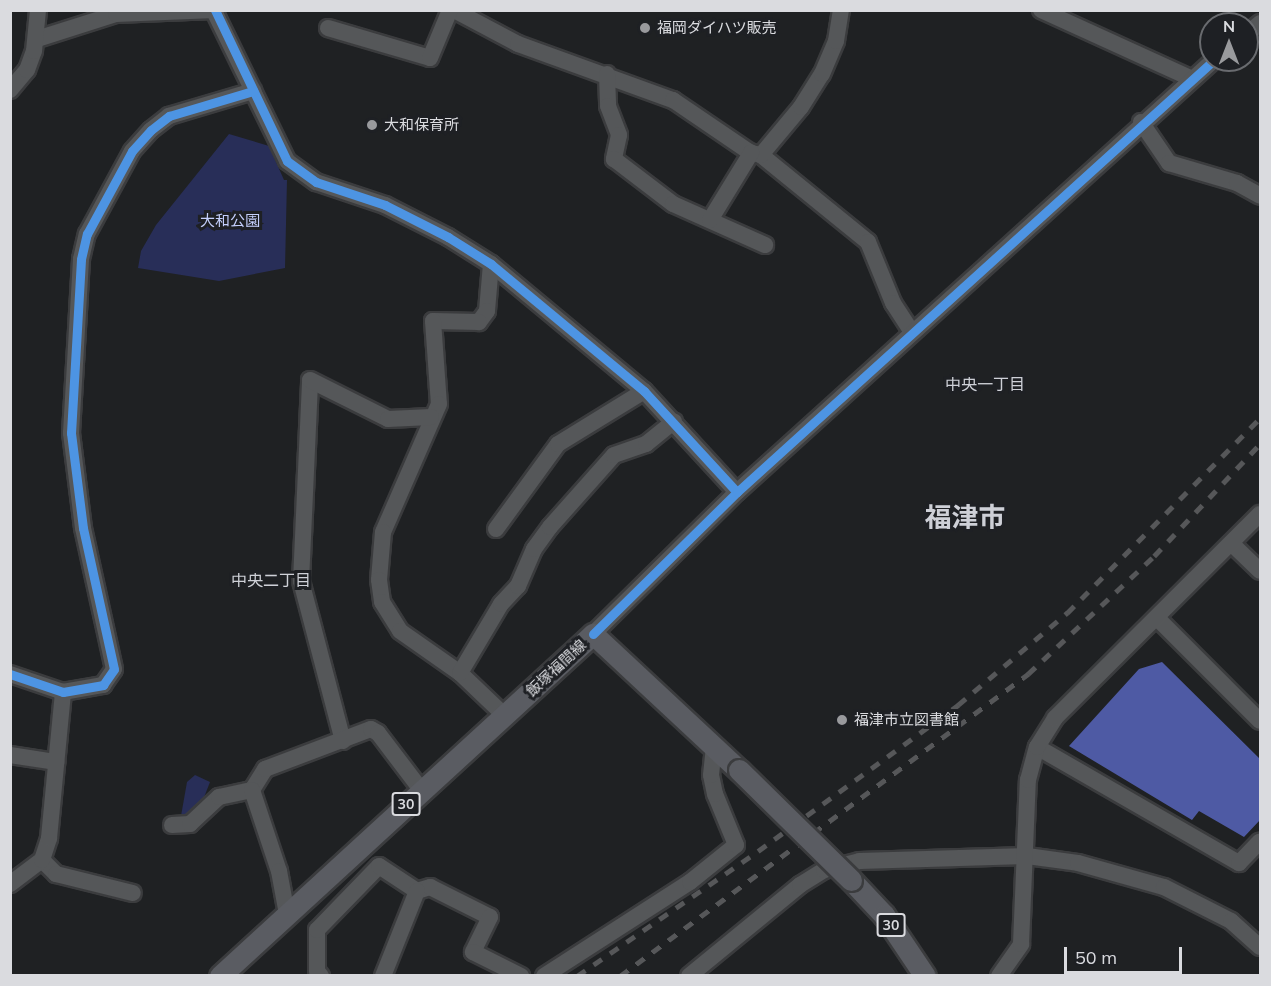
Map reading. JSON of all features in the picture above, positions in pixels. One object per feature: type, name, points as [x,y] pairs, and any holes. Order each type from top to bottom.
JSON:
[{"type":"main road","name":"飯塚福間線","points":[[220,975],[593,634],[714,744],[851,880],[884,915],[925,975]]},
{"type":"street","points":[[10,90],[27,70],[37,39],[38,10]]},
{"type":"street","points":[[328,28],[430,58],[452,10],[518,44],[673,99],[756,154],[868,242],[893,303],[912,332]]},
{"type":"street","points":[[710,220],[756,154],[801,107],[822,74],[837,41],[841,10]]},
{"type":"street","points":[[37,39],[116,14],[215,11],[287,161],[316,182],[384,205],[448,237],[491,264],[644,391],[737,492]]},
{"type":"street","points":[[1047,12],[1190,78]]},
{"type":"street","points":[[593,634],[737,492],[1199,71]]},
{"type":"street","points":[[607,74],[608,106],[618,135],[614,159],[673,204],[765,245]]},
{"type":"street","points":[[10,674],[63,692],[103,685],[114,669],[83,528],[71,433],[81,260],[87,234],[132,151],[151,129],[169,116],[253,91]]},
{"type":"street","points":[[1142,122],[1169,164],[1237,183],[1260,196]]},
{"type":"street","points":[[491,264],[487,311],[479,322],[433,321],[439,404],[431,417],[383,532],[379,580],[382,602],[400,631],[460,672],[505,716]]},
{"type":"street","points":[[343,741],[301,582],[310,380],[388,419],[431,417]]},
{"type":"street","points":[[496,529],[558,444],[644,391]]},
{"type":"street","points":[[460,672],[501,604],[518,586],[534,549],[556,518],[614,455],[646,444],[674,421]]},
{"type":"street","points":[[999,975],[1021,944],[1027,856],[1028,780],[1037,747],[1055,717],[1158,619],[1260,514]]},
{"type":"street","points":[[1231,543],[1260,572]]},
{"type":"street","points":[[1158,619],[1260,721]]},
{"type":"street","points":[[10,884],[42,860],[49,838],[63,692]]},
{"type":"street","points":[[172,825],[190,824],[219,797],[252,790],[265,769],[371,729],[378,733],[422,791]]},
{"type":"street","points":[[544,975],[690,882],[736,845],[715,794],[711,775],[714,744]]},
{"type":"street","points":[[1037,747],[1239,863],[1260,841]]},
{"type":"street","points":[[10,755],[56,762]]},
{"type":"street","points":[[252,790],[279,871],[286,914]]},
{"type":"street","points":[[688,975],[760,915],[824,870],[859,861],[1027,856],[1078,863],[1164,887],[1231,921],[1260,947]]},
{"type":"street","points":[[42,860],[56,874],[133,893]]},
{"type":"street","points":[[321,975],[317,971],[317,930],[379,866],[417,891]]},
{"type":"street","points":[[417,891],[430,887],[490,917],[473,952],[521,975]]},
{"type":"street","points":[[383,975],[417,891]]},
{"type":"green space","name":"大和公園","points":[[229,134],[269,146],[284,180],[287,180],[285,268],[219,281],[138,268],[141,251],[156,225]]},
{"type":"green space","points":[[195,775],[210,782],[203,800],[188,816],[181,816],[187,782]]},
{"type":"shaded area","points":[[1162,662],[1260,759],[1260,820],[1244,837],[1199,811],[1192,820],[1069,746],[1139,669]]},
{"type":"railway","points":[[577,976],[758,851],[958,705],[1067,613],[1260,418]]},
{"type":"railway","points":[[620,976],[1028,674],[1154,556],[1260,444]]},
{"type":"cycle path","points":[[215,10],[287,161],[316,182],[385,205],[448,237],[491,264],[644,391],[737,492]]},
{"type":"cycle path","points":[[593,634],[737,492],[1201,72]]},
{"type":"cycle path","points":[[10,674],[63,692],[103,685],[114,669],[83,528],[71,433],[81,259],[87,234],[132,151],[151,130],[169,116],[253,91]]},
{"type":"place","name":"福岡ダイハツ販売","points":[[645,28]]},
{"type":"place","name":"大和保育所","points":[[372,125]]},
{"type":"place","name":"福津市立図書館","points":[[842,720]]},
{"type":"district","name":"中央一丁目","points":[[985,384]]},
{"type":"district","name":"福津市","points":[[965,518]]},
{"type":"district","name":"中央二丁目","points":[[271,580]]}]
